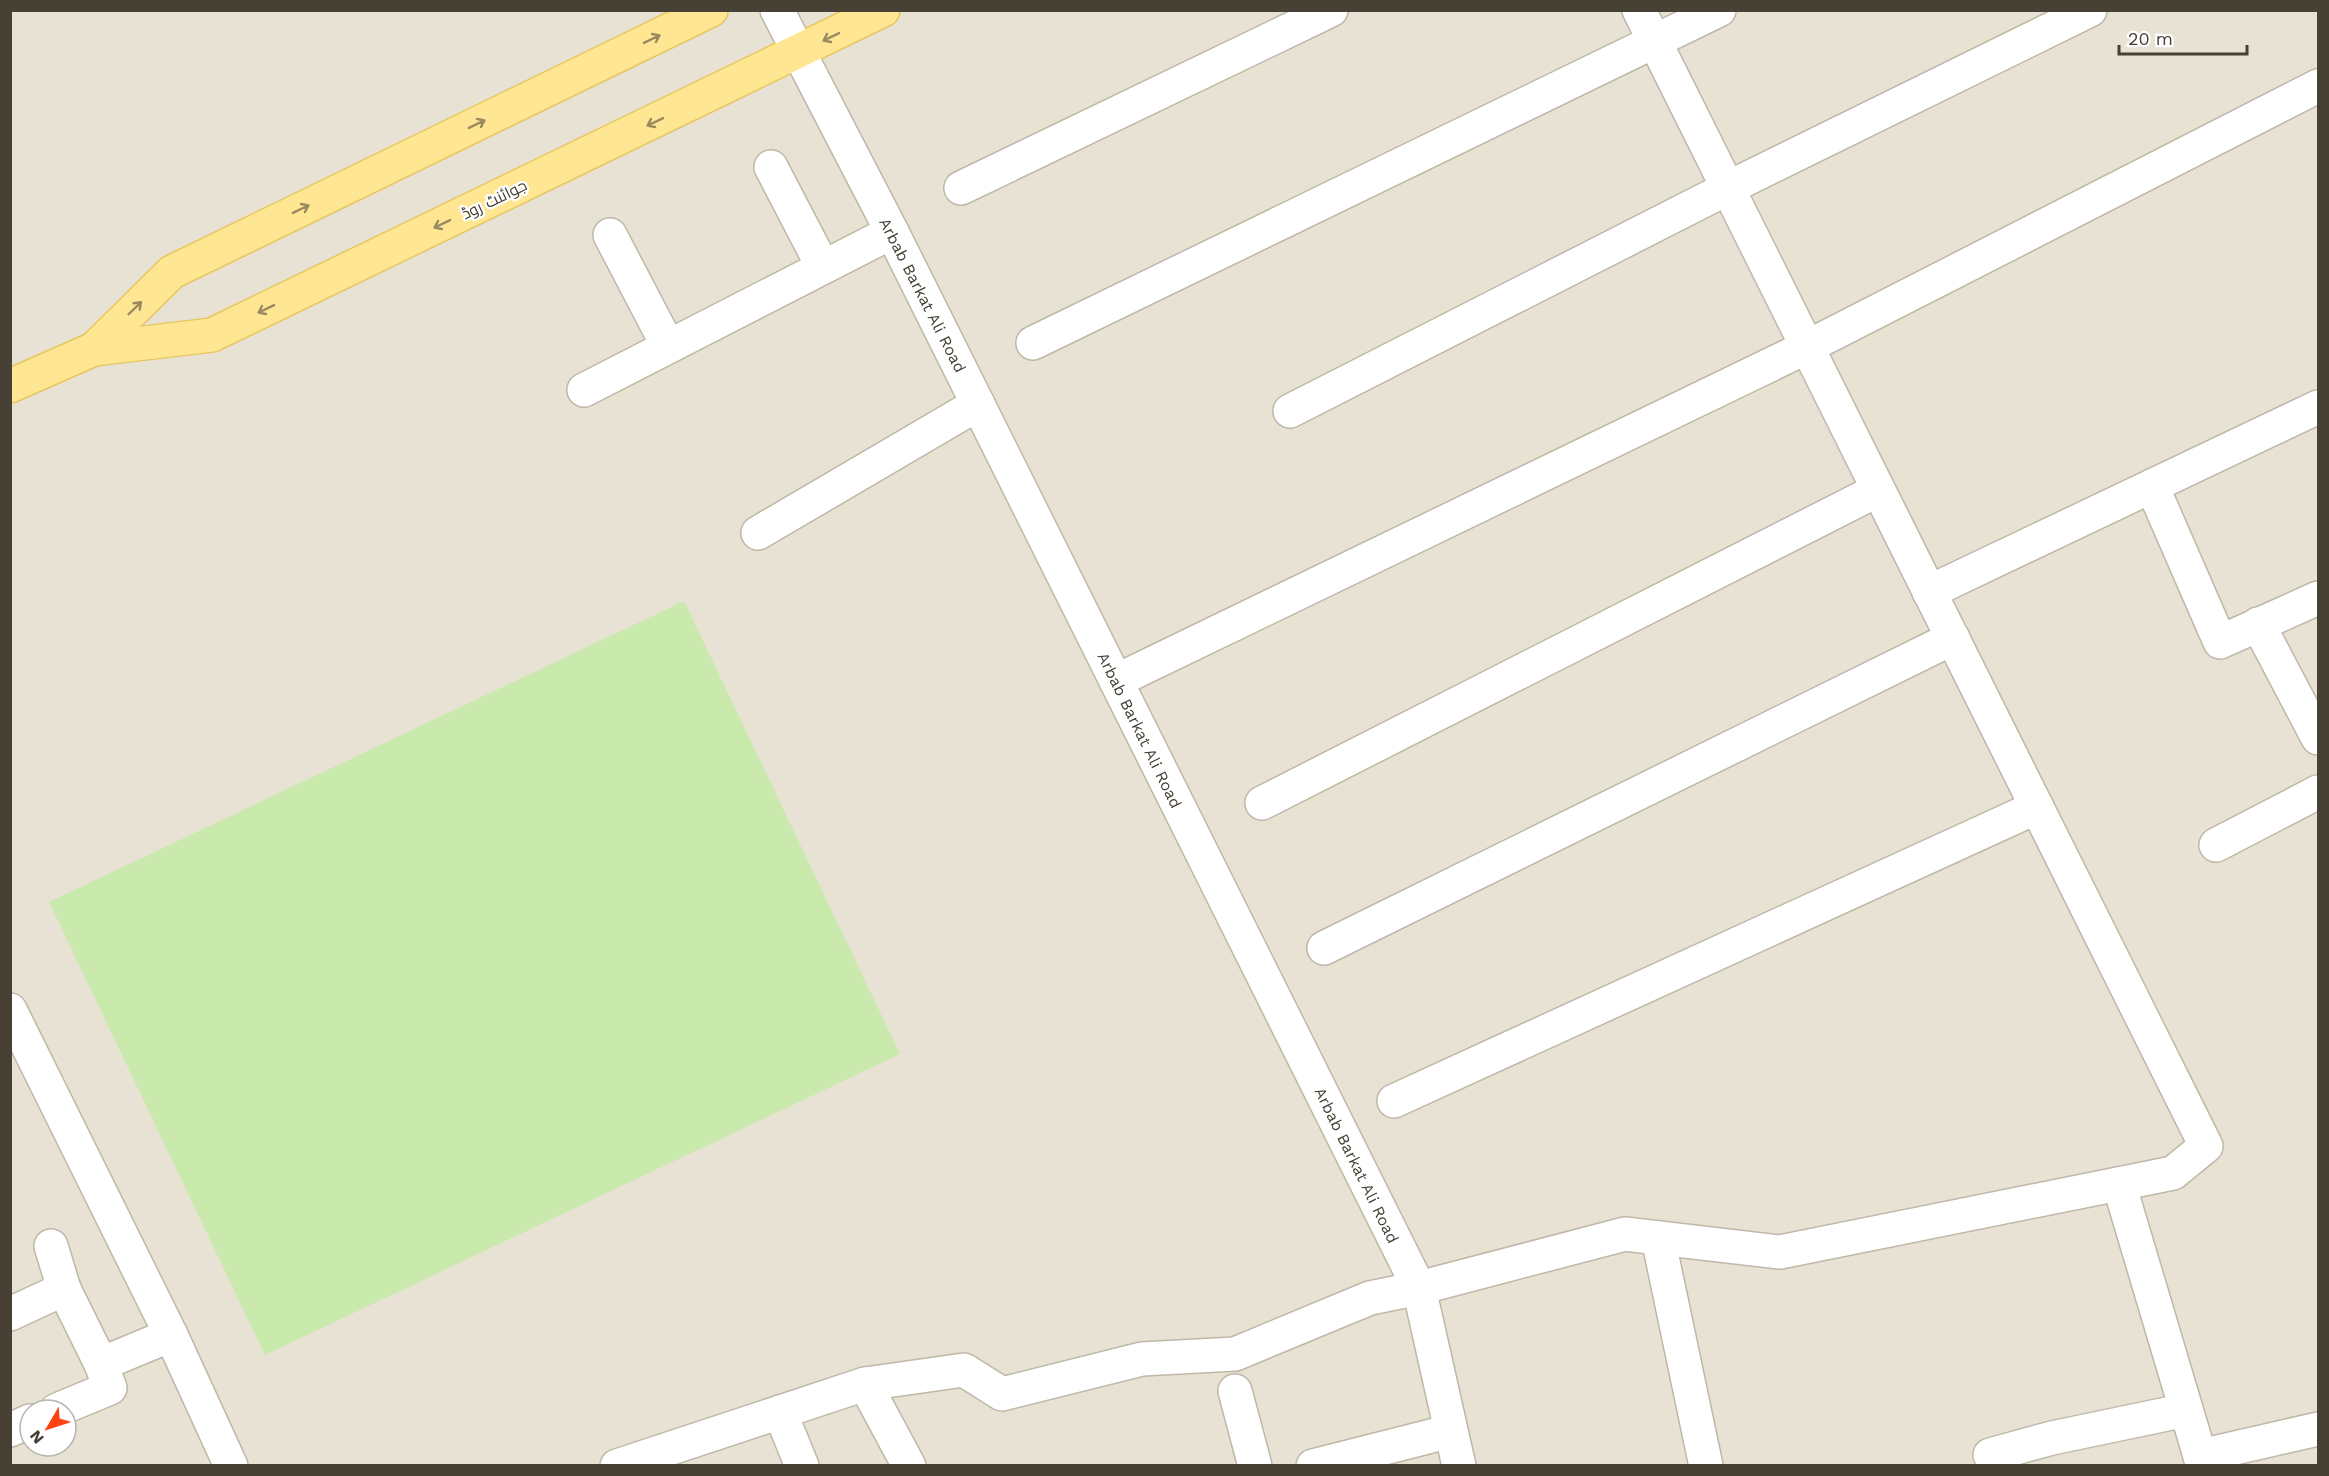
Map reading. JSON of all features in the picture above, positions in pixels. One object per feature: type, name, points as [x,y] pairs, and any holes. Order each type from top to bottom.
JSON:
[{"type":"main road","name":"جوائنٹ روڈ","points":[[94,349],[172,272],[711,10]]},
{"type":"main road","name":"جوائنٹ روڈ","points":[[10,386],[94,349],[212,335],[883,10]]},
{"type":"street","name":"Arbab Barkat Ali Road","points":[[777,10],[797,53],[892,231],[1419,1288],[1459,1466]]},
{"type":"street","points":[[961,188],[1331,10]]},
{"type":"street","points":[[618,1466],[865,1384],[964,1370],[1002,1394],[1142,1359],[1235,1354],[1370,1298],[1419,1288],[1625,1234],[1780,1252],[2173,1173],[2206,1146],[1639,10]]},
{"type":"street","points":[[1033,343],[1719,10]]},
{"type":"street","points":[[1290,411],[1728,189],[2090,10]]},
{"type":"street","points":[[1116,681],[1807,347],[2319,86]]},
{"type":"street","points":[[771,167],[823,267]]},
{"type":"street","points":[[584,390],[892,231]]},
{"type":"street","points":[[610,235],[668,346]]},
{"type":"street","points":[[758,533],[978,404]]},
{"type":"street","points":[[1929,592],[2319,407]]},
{"type":"street","points":[[2152,486],[2220,642],[2319,598]]},
{"type":"street","points":[[1262,803],[1878,490]]},
{"type":"street","points":[[2258,624],[2319,738]]},
{"type":"street","points":[[1324,948],[1953,638]]},
{"type":"street","points":[[2216,845],[2319,792]]},
{"type":"street","points":[[1394,1101],[2037,807]]},
{"type":"street","points":[[10,1010],[171,1335],[231,1466]]},
{"type":"street","points":[[2119,1184],[2202,1461],[2319,1429]]},
{"type":"street","points":[[1658,1238],[1706,1466]]},
{"type":"street","points":[[51,1246],[64,1289],[101,1364],[110,1388],[78,1401]]},
{"type":"street","points":[[10,1314],[64,1289]]},
{"type":"street","points":[[101,1364],[171,1335]]},
{"type":"street","points":[[865,1384],[909,1466]]},
{"type":"street","points":[[1235,1391],[1256,1466]]},
{"type":"street","points":[[1990,1455],[2056,1452],[2186,1410]]},
{"type":"street","points":[[780,1412],[802,1466]]},
{"type":"street","points":[[1313,1466],[1451,1431]]},
{"type":"shaded area","points":[[10,11],[2318,11],[2318,1465],[11,1465]]},
{"type":"green space","points":[[684,601],[900,1054],[265,1355],[49,902]]}]
